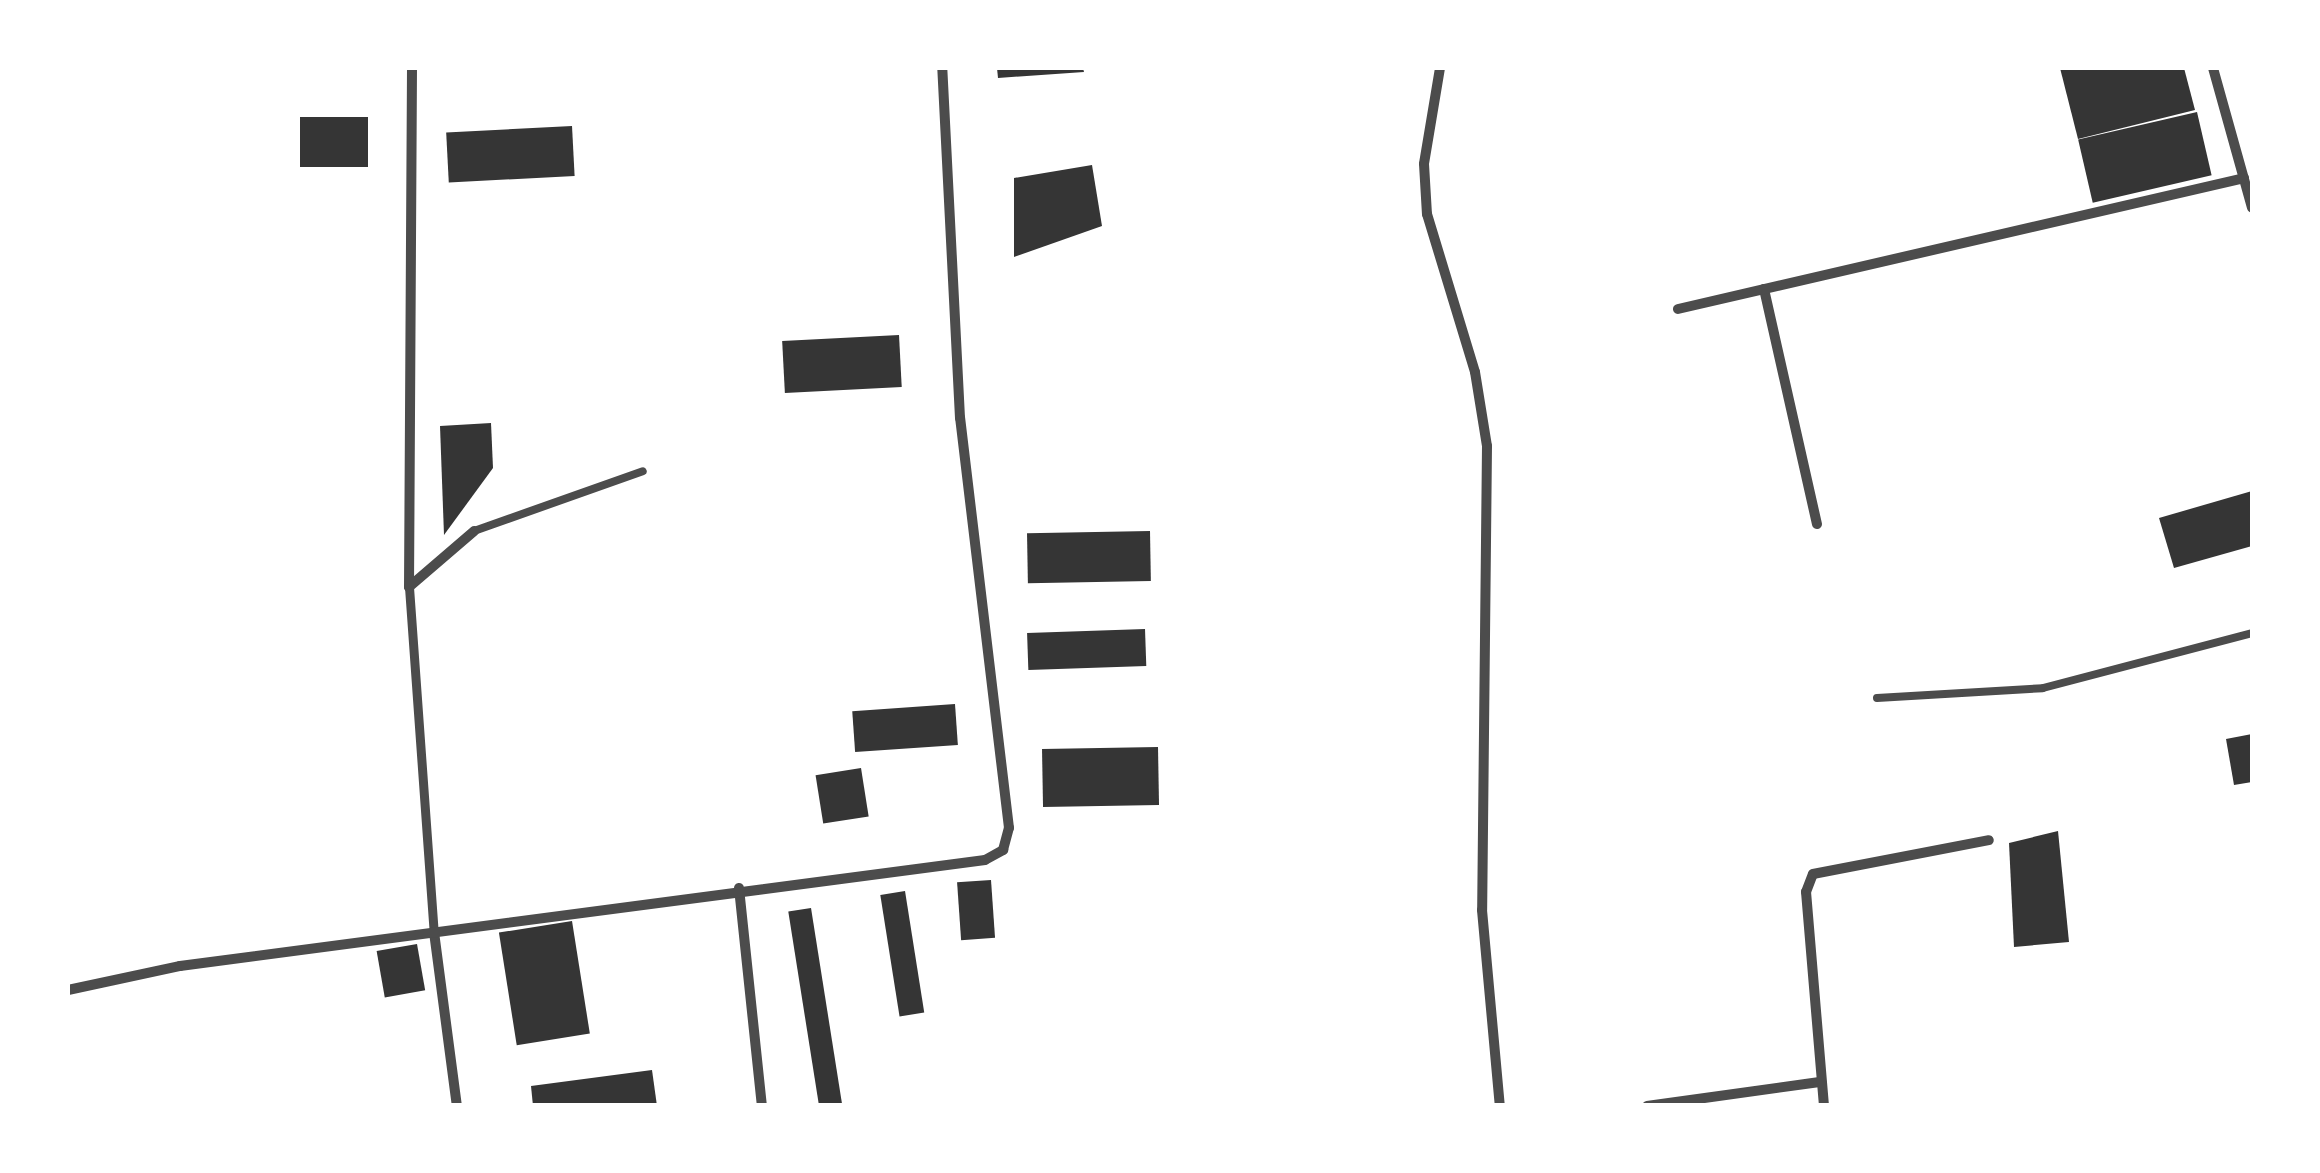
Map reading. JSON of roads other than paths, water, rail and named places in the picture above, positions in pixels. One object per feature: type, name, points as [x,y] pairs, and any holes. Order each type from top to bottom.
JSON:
[{"type":"street","points":[[412,68],[409,587],[434,932],[457,1106]]},
{"type":"street","points":[[68,990],[738,888],[985,860],[1003,850],[1009,828],[960,418],[942,68]]},
{"type":"street","points":[[1440,68],[1424,164],[1427,214],[1484,407],[1487,446],[1482,873],[1500,1106]]},
{"type":"street","points":[[2213,68],[2252,208]]},
{"type":"street","points":[[1678,309],[2244,178]]},
{"type":"street","points":[[1764,289],[1818,524]]},
{"type":"street","points":[[409,587],[474,532]]},
{"type":"street","points":[[1824,1106],[1806,892],[1813,874],[1990,840]]},
{"type":"street","points":[[738,888],[762,1106]]},
{"type":"street","points":[[1647,1106],[1820,1082]]},
{"type":"lane","points":[[474,532],[643,471]]},
{"type":"lane","points":[[1877,698],[2043,688],[2252,633]]}]
